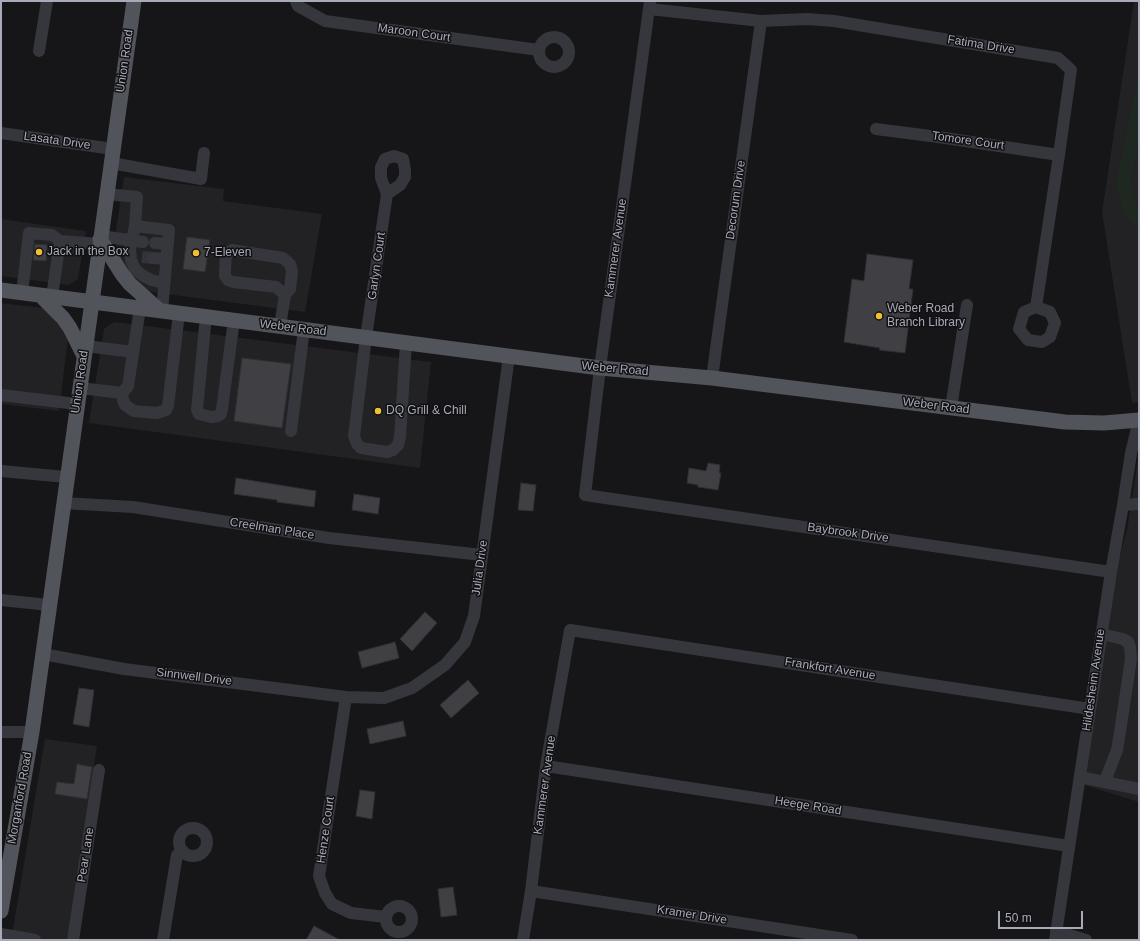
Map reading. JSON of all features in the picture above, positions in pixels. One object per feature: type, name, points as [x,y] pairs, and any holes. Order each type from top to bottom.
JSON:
[{"type":"main road","name":"Union Road","points":[[32,732],[66,477],[80,388],[134,1]]},
{"type":"main road","points":[[100,240],[130,284],[161,310]]},
{"type":"main road","name":"Weber Road","points":[[1,290],[600,368],[712,378],[1065,422],[1104,423],[1139,420]]},
{"type":"main road","points":[[46,296],[85,351]]},
{"type":"main road","name":"Morganford Road","points":[[1,905],[32,732]]},
{"type":"street","points":[[39,51],[46,1]]},
{"type":"street","name":"Maroon Court","points":[[296,1],[298,6],[326,21],[539,50]]},
{"type":"street","name":"Fatima Drive","points":[[649,5],[761,21],[807,19],[834,21],[1058,58],[1071,70],[1036,307]]},
{"type":"street","name":"Kammerer Avenue","points":[[585,495],[600,368],[649,5]]},
{"type":"street","name":"Decorum Drive","points":[[712,378],[761,21]]},
{"type":"street","name":"Tomore Court","points":[[876,129],[1059,155]]},
{"type":"street","name":"Lasata Drive","points":[[1,133],[112,156],[202,179],[204,153]]},
{"type":"street","points":[[107,194],[137,197],[135,226],[143,242]]},
{"type":"street","name":"Garlyn Court","points":[[387,194],[366,337],[354,436],[357,444],[361,448],[386,452],[394,450],[398,445],[400,437],[406,343]]},
{"type":"street","points":[[135,226],[169,230],[161,310]]},
{"type":"street","points":[[22,293],[29,233],[52,235],[60,241],[100,240],[168,244]]},
{"type":"street","points":[[46,296],[60,241]]},
{"type":"street","points":[[143,242],[130,248],[142,257],[166,259]]},
{"type":"street","points":[[280,326],[285,295],[290,289],[292,271],[287,261],[283,258],[232,250],[226,254],[224,271],[228,280],[233,282],[276,287],[285,295]]},
{"type":"street","points":[[142,257],[135,269],[151,280],[164,283]]},
{"type":"street","points":[[950,408],[967,305]]},
{"type":"street","points":[[140,308],[128,386],[122,393],[125,405],[134,411],[158,413],[166,410],[168,406],[179,313]]},
{"type":"street","points":[[206,316],[197,410],[199,414],[211,417],[218,416],[222,409],[234,320]]},
{"type":"street","points":[[291,431],[304,329]]},
{"type":"street","points":[[85,351],[133,352]]},
{"type":"street","name":"Julia Drive","points":[[346,697],[384,698],[412,688],[445,665],[465,642],[474,616],[509,356]]},
{"type":"street","points":[[80,388],[122,393]]},
{"type":"street","points":[[1,395],[77,404]]},
{"type":"street","name":"Hildesheim Avenue","points":[[1055,935],[1111,572],[1131,453],[1139,420]]},
{"type":"street","points":[[1,471],[66,477]]},
{"type":"street","name":"Baybrook Drive","points":[[585,495],[1111,572]]},
{"type":"street","name":"Creelman Place","points":[[63,503],[133,507],[329,538],[482,555]]},
{"type":"street","points":[[1123,505],[1139,504]]},
{"type":"street","points":[[1,600],[49,605]]},
{"type":"street","name":"Kammerer Avenue","points":[[523,940],[531,891],[546,766],[570,630]]},
{"type":"street","name":"Frankfort Avenue","points":[[570,630],[1090,709]]},
{"type":"street","points":[[1101,634],[1124,639],[1128,642],[1131,659],[1117,750],[1106,781]]},
{"type":"street","name":"Sinnwell Drive","points":[[43,654],[124,669],[346,697]]},
{"type":"street","name":"Henze Court","points":[[346,697],[319,876],[325,893],[332,904],[350,913],[386,917]]},
{"type":"street","points":[[1,732],[32,732]]},
{"type":"street","name":"Heege Road","points":[[546,766],[1069,846]]},
{"type":"street","name":"Pear Lane","points":[[73,940],[99,770]]},
{"type":"street","points":[[1080,778],[1106,781],[1139,789]]},
{"type":"street","points":[[163,940],[177,856],[182,851]]},
{"type":"street","name":"Kramer Drive","points":[[531,891],[852,940]]},
{"type":"street","points":[[1,934],[32,939]]},
{"type":"street","points":[[1055,935],[1086,940]]},
{"type":"shaded area","points":[[1134,1],[1139,1],[1139,402],[1132,403],[1102,212]]},
{"type":"shaded area","points":[[1139,71],[1139,140],[1131,179],[1133,195],[1139,210],[1139,232],[1127,218],[1122,209],[1117,188],[1117,178]]},
{"type":"shaded area","points":[[124,177],[224,189],[223,201],[322,214],[305,312],[151,292],[141,287],[128,275],[117,254],[116,230]]},
{"type":"shaded area","points":[[1,219],[86,231],[78,279],[69,285],[1,276]]},
{"type":"shaded area","points":[[1,303],[43,308],[54,314],[68,338],[59,411],[1,404]]},
{"type":"shaded area","points":[[115,322],[431,362],[420,468],[89,423],[104,329]]},
{"type":"shaded area","points":[[1139,453],[1139,802],[1084,785],[1116,570],[1127,530]]},
{"type":"shaded area","points":[[45,739],[97,746],[68,940],[11,940]]},
{"type":"building","name":"7-Eleven","points":[[187,237],[210,240],[205,272],[183,269]]},
{"type":"building","name":"Jack in the Box","points":[[35,244],[47,245],[46,261],[33,260]]},
{"type":"building","name":"Weber Road Branch Library","points":[[867,254],[913,260],[909,289],[913,289],[905,353],[879,350],[880,348],[844,342],[852,279],[864,281]]},
{"type":"building","points":[[242,358],[291,364],[282,428],[234,421]]},
{"type":"building","points":[[708,463],[720,465],[719,473],[721,473],[718,490],[698,487],[698,485],[687,483],[689,468],[706,471]]},
{"type":"building","points":[[236,478],[316,491],[314,507],[234,494]]},
{"type":"building","points":[[521,483],[536,485],[533,511],[518,510]]},
{"type":"building","points":[[354,494],[380,498],[378,514],[352,510]]},
{"type":"building","points":[[425,612],[437,623],[412,651],[400,639]]},
{"type":"building","points":[[395,642],[399,658],[362,668],[358,652]]},
{"type":"building","points":[[468,680],[479,693],[451,718],[440,705]]},
{"type":"building","points":[[79,688],[94,690],[89,727],[73,724]]},
{"type":"building","points":[[403,721],[406,736],[370,744],[367,729]]},
{"type":"building","points":[[77,764],[92,767],[87,799],[55,794],[57,782],[74,784]]},
{"type":"building","points":[[360,790],[375,792],[372,819],[356,816]]},
{"type":"building","points":[[453,887],[457,915],[441,917],[438,889]]},
{"type":"building","points":[[314,926],[340,940],[306,940]]},
{"type":"tunnel","points":[[142,257],[153,258]]},
{"type":"place","name":"Jack in the Box","points":[[39,252]]},
{"type":"place","name":"7-Eleven","points":[[196,253]]},
{"type":"place","name":"Weber Road Branch Library","points":[[879,316]]},
{"type":"place","name":"DQ Grill & Chill","points":[[378,411]]}]
